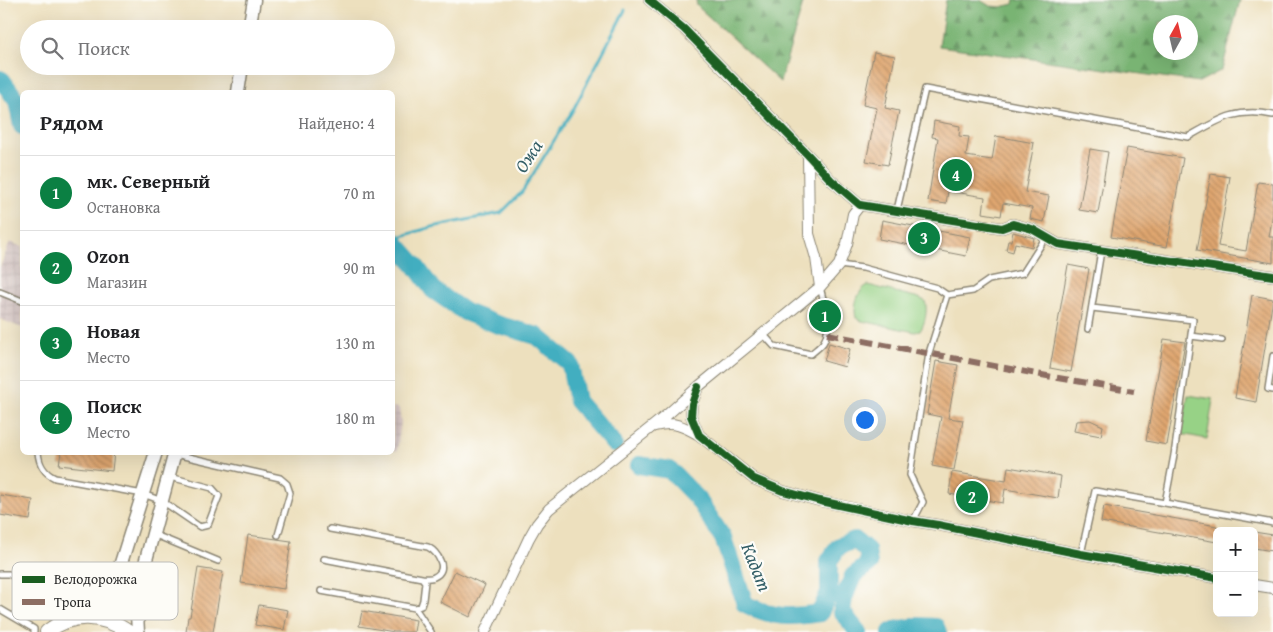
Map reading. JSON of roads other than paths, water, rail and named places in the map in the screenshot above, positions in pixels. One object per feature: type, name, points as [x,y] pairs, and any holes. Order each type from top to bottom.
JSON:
[{"type":"main road","points":[[47,632],[69,620]]},
{"type":"main road","points":[[106,620],[128,632]]},
{"type":"street","points":[[251,20],[254,0]]},
{"type":"street","points":[[649,0],[684,29],[808,154],[831,180],[860,205],[1002,228],[1013,224],[1032,229],[1058,244],[1273,276]]},
{"type":"street","points":[[238,90],[241,75]]},
{"type":"street","points":[[808,154],[810,234],[820,287]]},
{"type":"street","points":[[485,632],[537,524],[549,509],[764,335],[820,287],[839,265],[847,244],[853,214],[860,205]]},
{"type":"street","points":[[698,387],[692,404],[691,416],[699,435]]},
{"type":"street","points":[[651,427],[663,424],[680,425],[699,435],[754,479],[783,491],[820,501],[1082,554],[1213,577]]},
{"type":"street","points":[[121,562],[155,455]]},
{"type":"street","points":[[145,562],[174,455]]},
{"type":"street","points":[[1258,586],[1273,588]]},
{"type":"lane","points":[[897,210],[925,89],[1188,137],[1223,117],[1256,111],[1273,115]]},
{"type":"lane","points":[[839,265],[863,268],[937,288],[947,295],[973,291],[989,280],[1022,273],[1046,237]]},
{"type":"lane","points":[[1088,329],[1101,250]]},
{"type":"lane","points":[[764,335],[774,346],[811,354],[822,344],[827,334],[828,324],[820,287]]},
{"type":"lane","points":[[0,292],[20,300]]},
{"type":"lane","points":[[913,521],[923,502],[910,475],[929,353],[947,295]]},
{"type":"lane","points":[[1092,308],[1193,320],[1165,503]]},
{"type":"lane","points":[[1191,336],[1222,340]]},
{"type":"lane","points":[[1273,356],[1268,389],[1273,390]]},
{"type":"lane","points":[[38,455],[46,474],[55,478],[143,494],[162,501],[200,527],[208,525],[219,496],[212,488],[169,476]]},
{"type":"lane","points":[[183,455],[280,478],[287,484],[290,493],[278,535]]},
{"type":"lane","points":[[1082,554],[1095,491],[1273,524]]},
{"type":"lane","points":[[324,560],[422,578],[436,577],[440,569],[440,558],[434,550],[428,547],[330,529]]},
{"type":"lane","points":[[153,534],[218,561]]},
{"type":"lane","points":[[0,574],[12,576]]},
{"type":"lane","points":[[321,591],[416,608],[421,606],[424,600],[425,582],[422,578]]},
{"type":"lane","points":[[416,608],[431,632]]},
{"type":"lane","points":[[0,609],[12,616]]},
{"type":"lane","points":[[19,620],[34,629],[34,632]]},
{"type":"waterway","name":"Ожа","points":[[395,238],[432,227],[501,213],[522,192],[573,110],[625,10]]},
{"type":"waterway","name":"Кадат","points":[[0,79],[17,101],[20,116]]},
{"type":"waterway","name":"Кадат","points":[[395,242],[415,265],[433,290],[465,312],[496,324],[537,336],[570,364],[577,401],[614,444]]},
{"type":"waterway","name":"Кадат","points":[[639,465],[670,470],[697,498],[723,538],[745,604],[764,612],[781,616],[820,613],[829,592],[829,561],[839,546],[855,540],[867,550],[869,564],[853,576],[844,598],[842,612],[858,632]]},
{"type":"waterway","name":"Кадат","points":[[891,632],[919,626],[936,627],[938,632]]},
{"type":"place","name":"Поиск","points":[[956,175]]},
{"type":"place","name":"Новая","points":[[924,238]]},
{"type":"place","name":"мк. Северный","points":[[825,316]]},
{"type":"place","name":"Ozon","points":[[972,497]]}]
